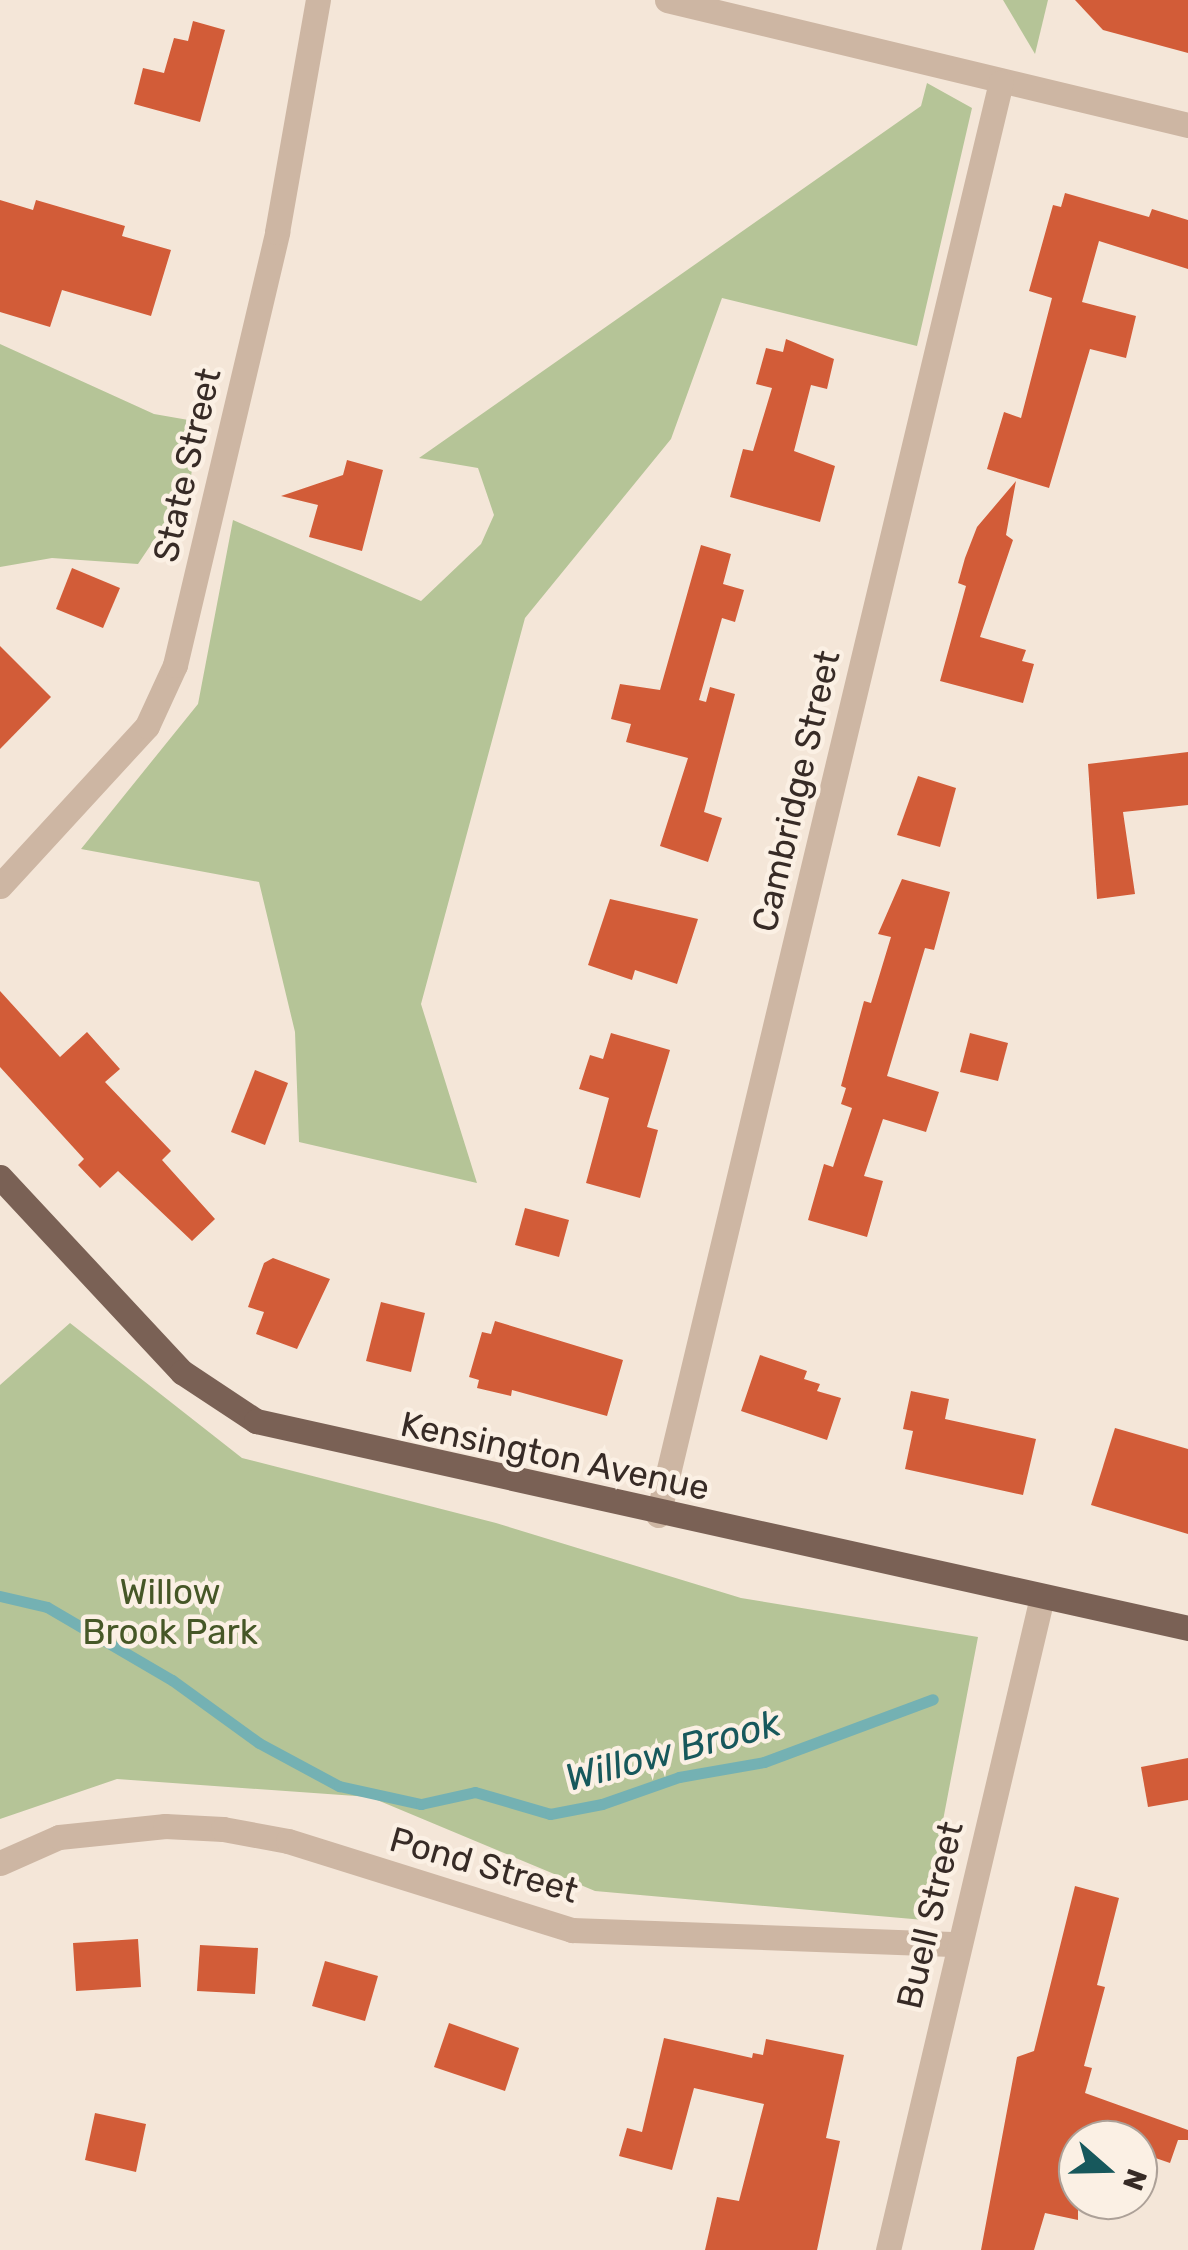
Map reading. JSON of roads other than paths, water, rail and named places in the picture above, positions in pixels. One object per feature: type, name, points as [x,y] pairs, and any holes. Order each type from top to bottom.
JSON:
[{"type":"main road","name":"Kensington Avenue","points":[[0,1177],[165,1355],[232,1410],[295,1434],[1188,1628]]},
{"type":"street","name":"State Street","points":[[0,886],[147,726],[175,665],[277,232],[318,0]]},
{"type":"street","points":[[666,0],[1188,125]]},
{"type":"street","name":"Cambridge Street","points":[[658,1515],[1001,82]]},
{"type":"street","name":"Buell Street","points":[[888,2250],[1042,1596]]},
{"type":"street","name":"Pond Street","points":[[0,1863],[60,1837],[165,1826],[223,1829],[288,1841],[572,1930],[959,1944]]},
{"type":"waterway","name":"Willow Brook","points":[[0,1596],[47,1607],[172,1680],[259,1743],[339,1786],[421,1804],[475,1792],[550,1814],[602,1804],[679,1777],[764,1762],[933,1699]]},
{"type":"park label","name":"Willow Brook Park","points":[[170,1612]]}]
